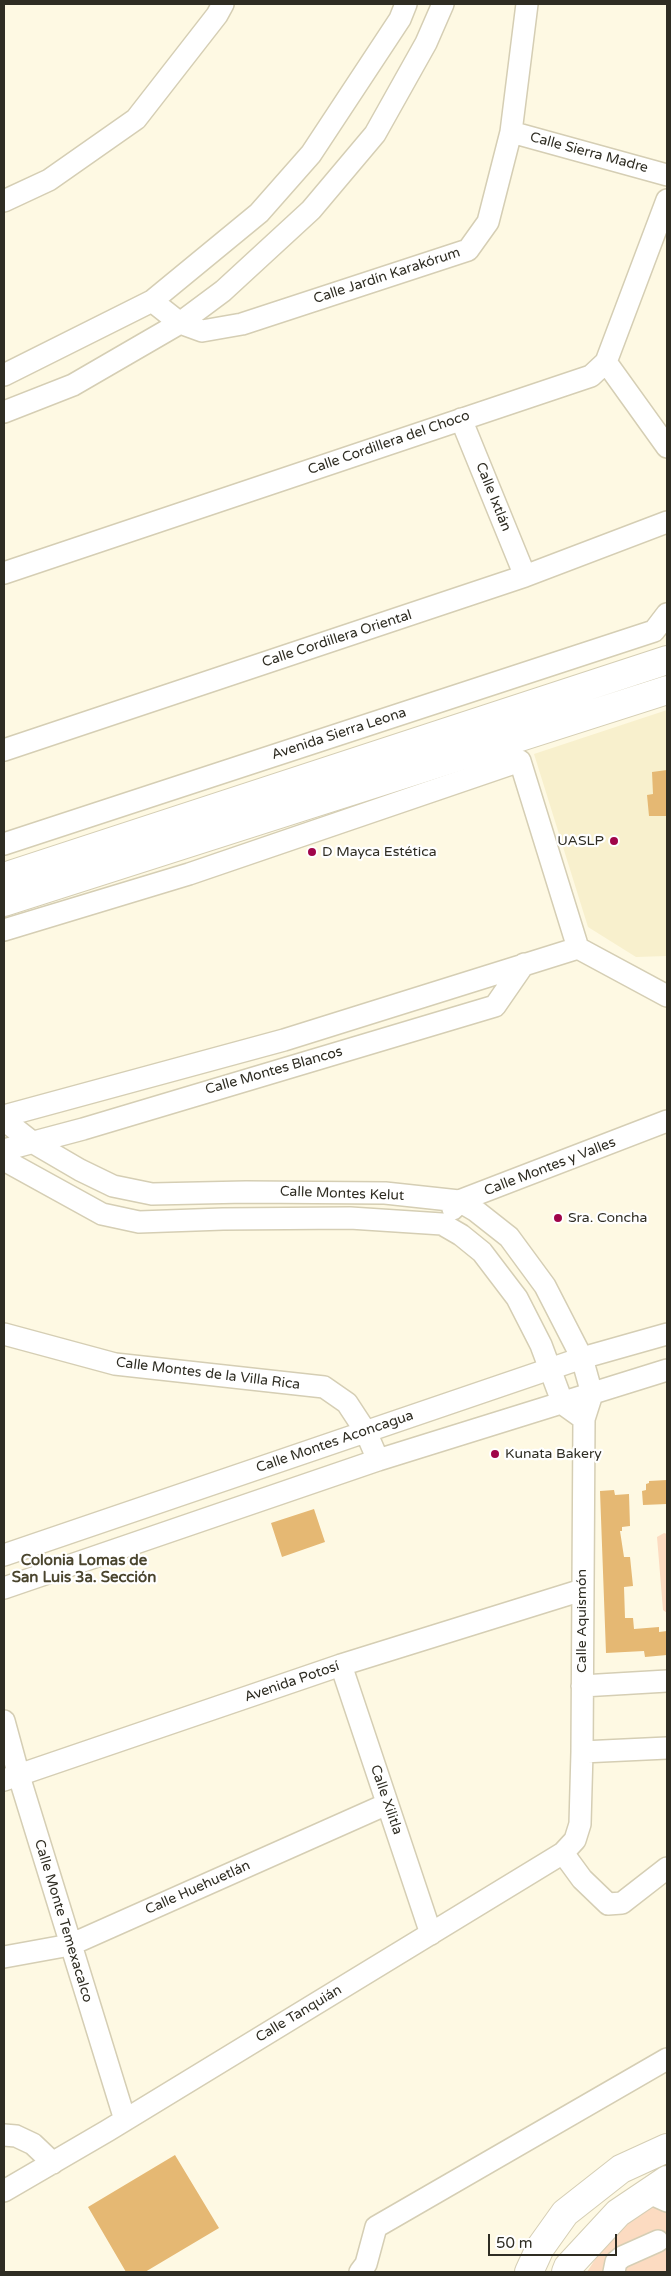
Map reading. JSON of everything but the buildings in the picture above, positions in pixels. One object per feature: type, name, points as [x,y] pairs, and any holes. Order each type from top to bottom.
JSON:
[{"type":"main road","points":[[4,902],[70,868],[667,660]]},
{"type":"main road","points":[[4,877],[70,868],[667,690]]},
{"type":"main road","points":[[535,2260],[565,2213],[621,2169],[667,2148]]},
{"type":"main road","points":[[535,2260],[551,2248],[559,2250],[567,2270],[618,2213],[660,2191]]},
{"type":"main road","points":[[565,2213],[576,2233],[592,2241]]},
{"type":"street","points":[[4,202],[49,180],[136,119],[223,4]]},
{"type":"street","points":[[4,375],[152,301],[259,213],[311,154],[400,18],[406,4]]},
{"type":"street","points":[[4,412],[74,384],[180,323],[223,291],[311,210],[374,134],[426,43],[444,4]]},
{"type":"street","name":"Calle Jardín Karakórum","points":[[152,301],[180,323],[202,331],[242,324],[468,250],[488,222],[510,132],[527,4]]},
{"type":"street","name":"Calle Sierra Madre","points":[[510,132],[667,175]]},
{"type":"street","points":[[667,200],[606,362],[667,447]]},
{"type":"street","name":"Calle Cordillera del Choco","points":[[4,573],[591,376],[606,362]]},
{"type":"street","name":"Calle Ixtlán","points":[[461,419],[525,576]]},
{"type":"street","name":"Calle Cordillera Oriental","points":[[4,750],[525,576],[667,522]]},
{"type":"street","name":"Avenida Sierra Leona","points":[[4,844],[654,631],[667,614]]},
{"type":"street","points":[[4,930],[189,874],[520,761],[578,948],[667,996]]},
{"type":"street","name":"Calle Montes Blancos","points":[[4,1116],[284,1040],[578,948]]},
{"type":"street","name":"Calle Montes Blancos","points":[[4,1150],[83,1129],[495,1006],[524,964]]},
{"type":"street","name":"Calle Montes Kelut","points":[[4,1120],[32,1142],[80,1170],[113,1186],[152,1194],[246,1192],[385,1193],[459,1201],[476,1211],[509,1237],[523,1254],[545,1286],[582,1358],[592,1394]]},
{"type":"street","name":"Calle Montes y Valles","points":[[459,1201],[667,1122]]},
{"type":"street","name":"Calle Montes Kelut","points":[[4,1160],[102,1214],[139,1222],[223,1218],[350,1218],[442,1224],[461,1235],[482,1252],[517,1298],[541,1345],[564,1404]]},
{"type":"street","points":[[442,1224],[459,1201]]},
{"type":"street","name":"Calle Montes de la Villa Rica","points":[[4,1334],[115,1364],[324,1388],[347,1403],[366,1432],[378,1460]]},
{"type":"street","name":"Calle Montes Aconcagua","points":[[4,1555],[582,1358],[667,1334]]},
{"type":"street","points":[[4,1588],[378,1460],[564,1404],[667,1370]]},
{"type":"street","name":"Calle Aquismón","points":[[580,1824],[584,1419],[592,1394]]},
{"type":"street","points":[[564,1404],[584,1419]]},
{"type":"street","name":"Avenida Potosí","points":[[11,1778],[341,1665],[582,1590]]},
{"type":"street","name":"Calle Xilitla","points":[[341,1665],[431,1934]]},
{"type":"street","points":[[582,1686],[667,1681]]},
{"type":"street","name":"Calle Monte Temexacalco","points":[[4,1721],[11,1778],[70,1945],[125,2120]]},
{"type":"street","points":[[582,1752],[667,1748]]},
{"type":"street","name":"Calle Huehuetlán","points":[[4,1957],[70,1945],[388,1804]]},
{"type":"street","name":"Calle Tanquián","points":[[4,2191],[125,2120],[563,1854],[575,1840],[580,1824]]},
{"type":"street","points":[[563,1854],[582,1879],[608,1904],[622,1903],[667,1868]]},
{"type":"street","points":[[360,2272],[366,2264],[376,2227],[667,2059]]},
{"type":"street","points":[[4,2136],[16,2136],[33,2144],[53,2162]]},
{"type":"street","points":[[614,2272],[616,2262],[622,2257],[658,2241]]},
{"type":"shaded area","name":"UASLP","points":[[667,710],[667,956],[636,957],[588,927],[534,754]]},
{"type":"shaded area","points":[[664,1533],[667,1534],[667,1613],[663,1610],[657,1537]]},
{"type":"shaded area","points":[[656,2205],[667,2207],[667,2272],[587,2272],[610,2236],[646,2208]]},
{"type":"place","name":"UASLP","points":[[614,841]]},
{"type":"place","name":"D Mayca Estética","points":[[312,852]]},
{"type":"place","name":"Sra. Concha","points":[[558,1218]]},
{"type":"place","name":"Kunata Bakery","points":[[495,1454]]},
{"type":"district","name":"Colonia Lomas de San Luis 3a. Sección","points":[[84,1570]]}]
